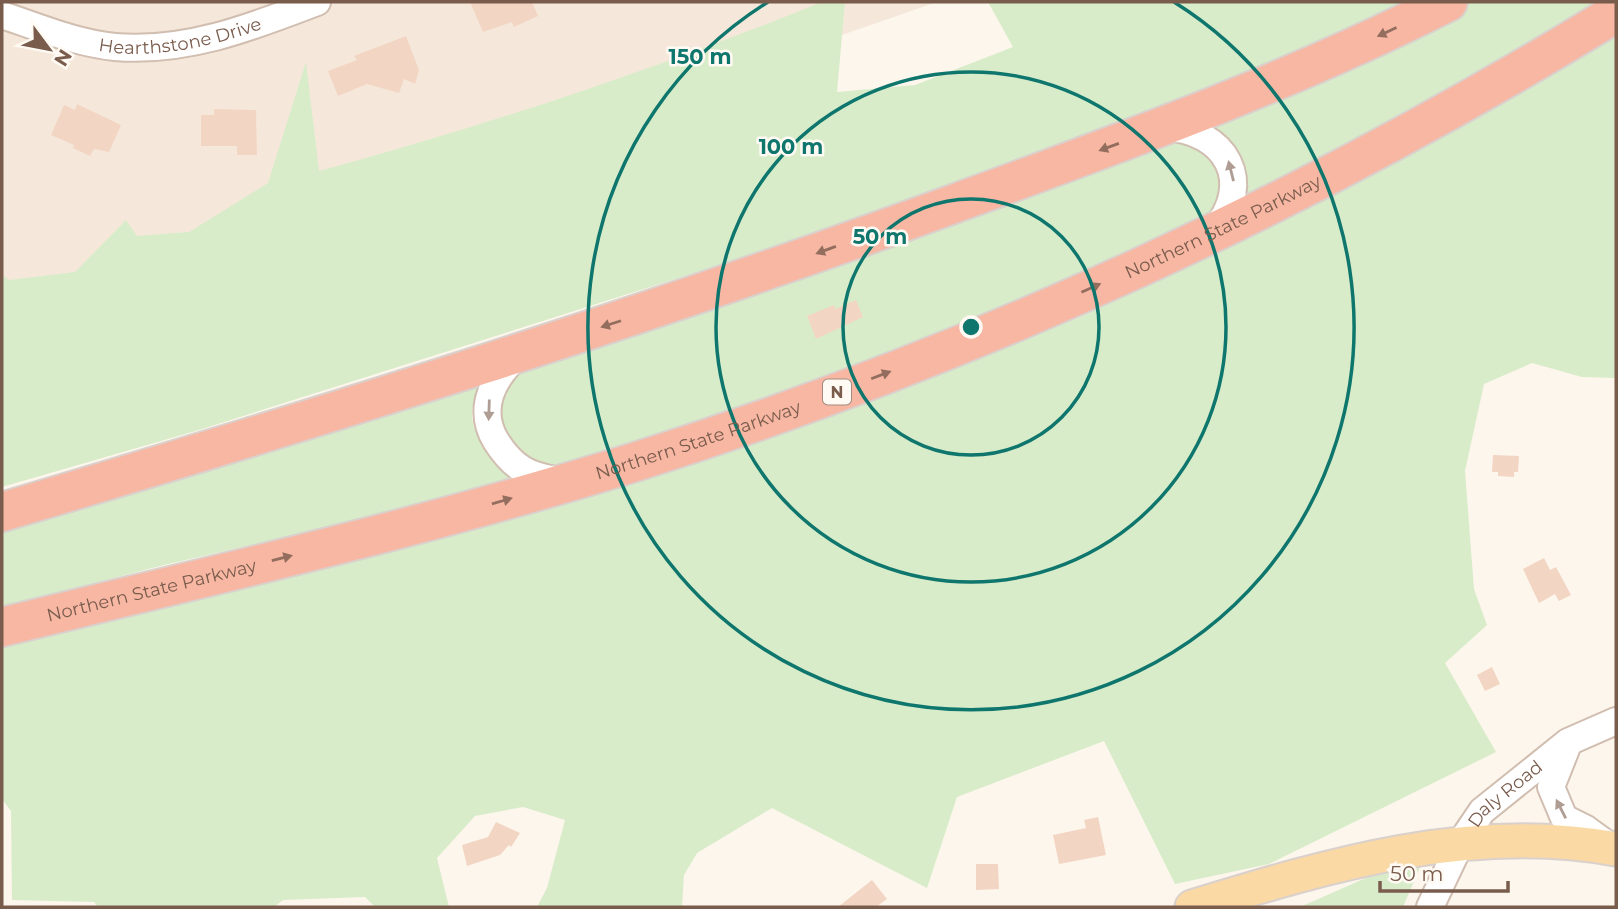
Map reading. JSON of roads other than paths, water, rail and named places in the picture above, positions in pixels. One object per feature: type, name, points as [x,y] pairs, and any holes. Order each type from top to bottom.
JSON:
[{"type":"highway","points":[[2,512],[338,411],[794,261],[1164,127],[1297,73],[1448,2]]},
{"type":"highway","name":"Northern State Parkway","points":[[2,627],[396,530],[566,482],[755,422],[929,357],[1069,298],[1212,233],[1419,127],[1616,13]]},
{"type":"main road","points":[[1461,842],[1512,839],[1615,849]]},
{"type":"main road","name":"Daly Road","points":[[1192,907],[1310,871],[1461,842]]},
{"type":"street","name":"Hearthstone Drive","points":[[2,15],[69,38],[115,47],[162,47],[212,40],[317,2]]},
{"type":"street","points":[[1164,127],[1182,129],[1201,136],[1219,147],[1226,156],[1233,178],[1232,198],[1224,219],[1212,233]]},
{"type":"street","points":[[520,353],[506,366],[492,388],[487,413],[489,425],[499,446],[515,464],[536,475],[566,482]]},
{"type":"street","name":"Daly Road","points":[[1461,842],[1482,811],[1568,743],[1616,721]]},
{"type":"street","points":[[1568,743],[1551,787],[1564,818],[1615,849]]},
{"type":"street","points":[[1430,907],[1461,842]]}]
